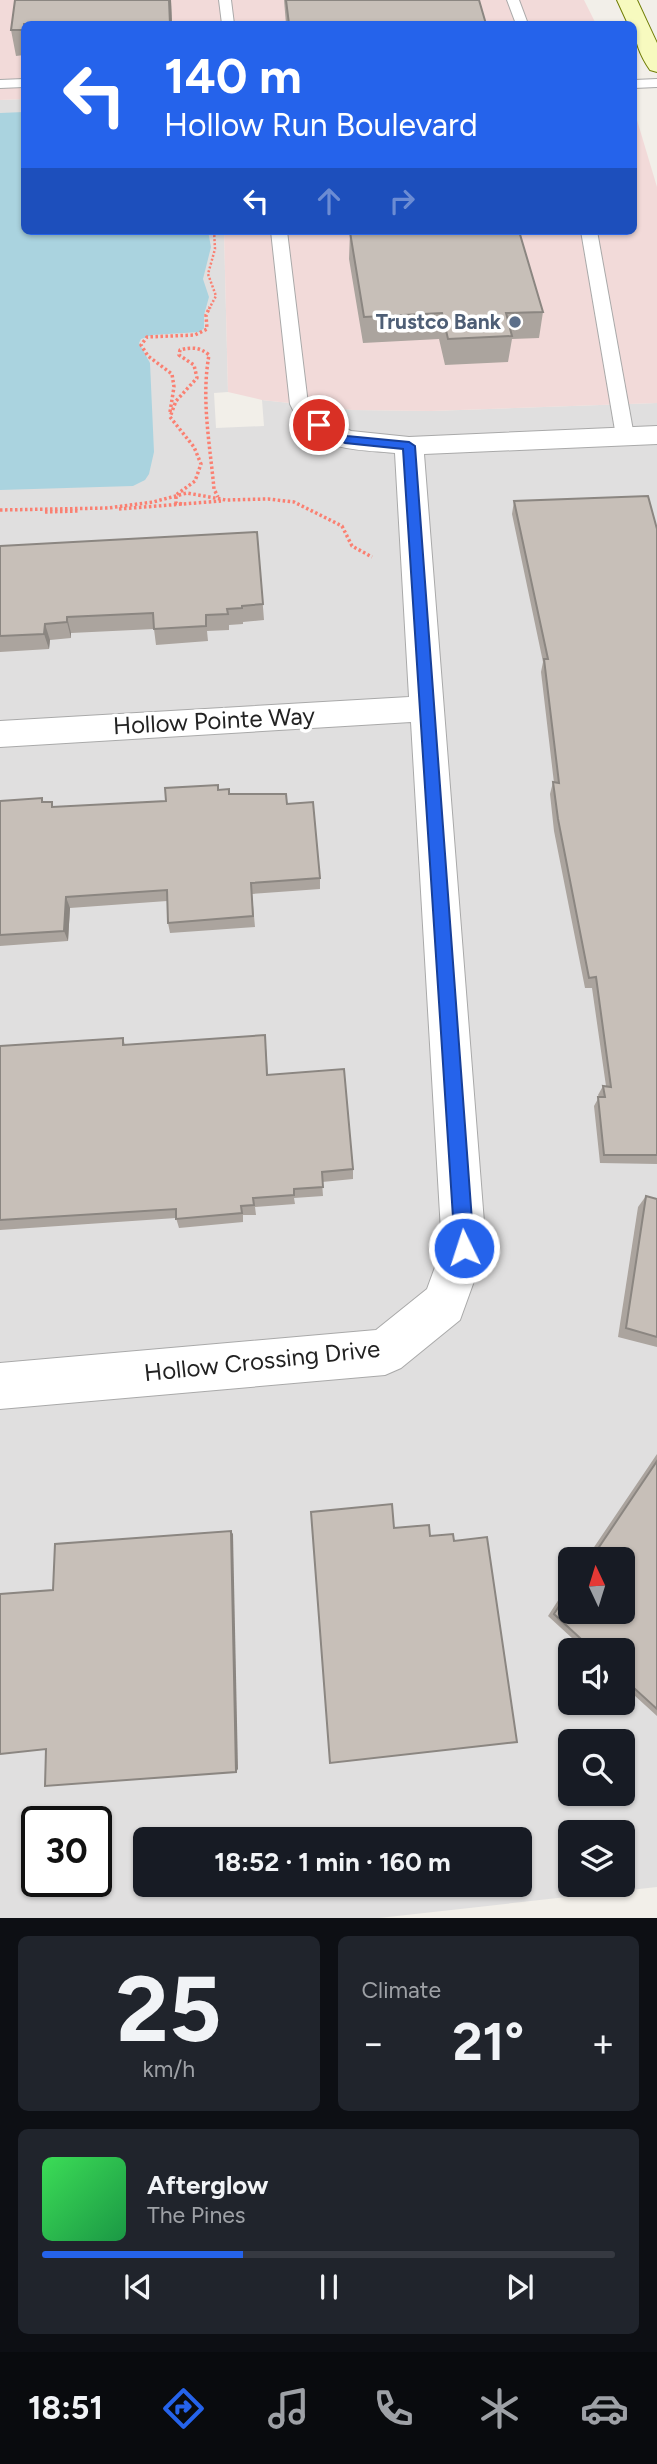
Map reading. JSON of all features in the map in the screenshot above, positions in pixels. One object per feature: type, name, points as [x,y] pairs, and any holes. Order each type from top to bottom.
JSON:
[{"type":"main road","points":[[627,0],[637,21]]},
{"type":"main road","points":[[637,22],[657,66]]},
{"type":"street","points":[[319,425],[345,439],[409,446],[657,435]]},
{"type":"street","name":"Hollow Crossing Drive","points":[[0,1387],[385,1352],[444,1304],[464,1248],[409,446]]},
{"type":"street","name":"Hollow Pointe Way","points":[[0,734],[428,708]]},
{"type":"lane","points":[[225,0],[228,21]]},
{"type":"lane","points":[[513,0],[521,21]]},
{"type":"lane","points":[[0,84],[21,83]]},
{"type":"lane","points":[[637,84],[657,83]]},
{"type":"lane","points":[[279,235],[299,404],[304,416],[319,425]]},
{"type":"lane","points":[[590,235],[625,436]]},
{"type":"path","points":[[179,504],[175,501],[177,494],[198,477],[198,455],[194,443],[171,420],[174,387],[172,374],[148,356],[141,345],[147,337],[195,335],[207,329],[206,315],[216,296],[208,276],[215,248],[214,235]]},
{"type":"path","points":[[170,413],[182,393],[197,378],[192,363],[182,358],[179,352],[191,348],[207,352],[205,409],[214,489],[215,494],[226,500]]},
{"type":"path","points":[[0,511],[108,508],[153,502],[177,494],[201,494],[226,500]]},
{"type":"path","points":[[0,511],[104,510],[268,499],[294,502],[342,526],[343,536],[348,544],[370,557],[416,559]]},
{"type":"shaded area","points":[[0,0],[584,0],[594,21],[21,21],[21,99],[0,100]]},
{"type":"shaded area","points":[[21,99],[21,235],[224,235],[228,392],[214,393],[216,428],[264,426],[262,400],[353,410],[431,411],[657,403],[657,1887],[635,1889],[635,1820],[558,1820],[558,1897],[567,1897],[379,1918],[0,1918],[0,100]]},
{"type":"shaded area","points":[[637,120],[657,187],[657,403],[431,411],[353,410],[262,400],[228,392],[224,235],[637,235]]},
{"type":"water","points":[[21,112],[21,235],[209,235],[211,247],[203,279],[209,297],[204,328],[200,332],[152,335],[141,339],[139,343],[150,363],[154,452],[149,474],[145,480],[133,486],[0,490],[0,113]]},
{"type":"building","points":[[15,0],[169,0],[170,21],[21,21],[21,30],[11,30]]},
{"type":"building","points":[[286,0],[479,0],[485,21],[289,21]]},
{"type":"building","points":[[350,235],[520,235],[543,312],[506,313],[512,336],[448,339],[442,313],[364,317]]},
{"type":"building","points":[[648,496],[657,529],[657,1155],[604,1155],[598,1097],[605,1097],[603,1086],[611,1087],[596,977],[589,978],[558,819],[553,782],[559,783],[544,659],[548,659],[514,501]]},
{"type":"building","points":[[257,532],[263,604],[227,609],[228,614],[206,615],[206,626],[154,629],[153,613],[67,617],[67,622],[45,624],[44,634],[0,636],[0,546]]},
{"type":"building","points":[[218,785],[218,790],[229,789],[229,794],[286,794],[287,804],[313,802],[320,878],[251,883],[253,916],[168,923],[167,890],[66,897],[64,931],[0,935],[0,801],[42,798],[42,802],[52,802],[52,807],[166,801],[165,788]]},
{"type":"building","points":[[265,1035],[267,1075],[344,1069],[353,1169],[322,1172],[323,1187],[294,1189],[294,1195],[253,1198],[254,1205],[241,1206],[242,1213],[176,1219],[176,1209],[0,1220],[0,1046],[123,1038],[123,1045]]},
{"type":"building","points":[[646,1196],[657,1199],[657,1337],[626,1328]]},
{"type":"building","points":[[657,1461],[657,1709],[635,1689],[635,1638],[580,1638],[565,1624],[635,1624],[635,1547],[599,1547]]},
{"type":"building","points":[[392,1504],[394,1528],[429,1525],[430,1536],[453,1534],[454,1541],[487,1537],[517,1742],[330,1763],[311,1512]]},
{"type":"building","points":[[231,1531],[236,1772],[45,1786],[46,1749],[0,1754],[0,1594],[53,1590],[55,1544]]},
{"type":"place","name":"Trustco Bank","points":[[515,322]]},
{"type":"route","points":[[319,425],[345,439],[409,446],[464,1248]]}]
